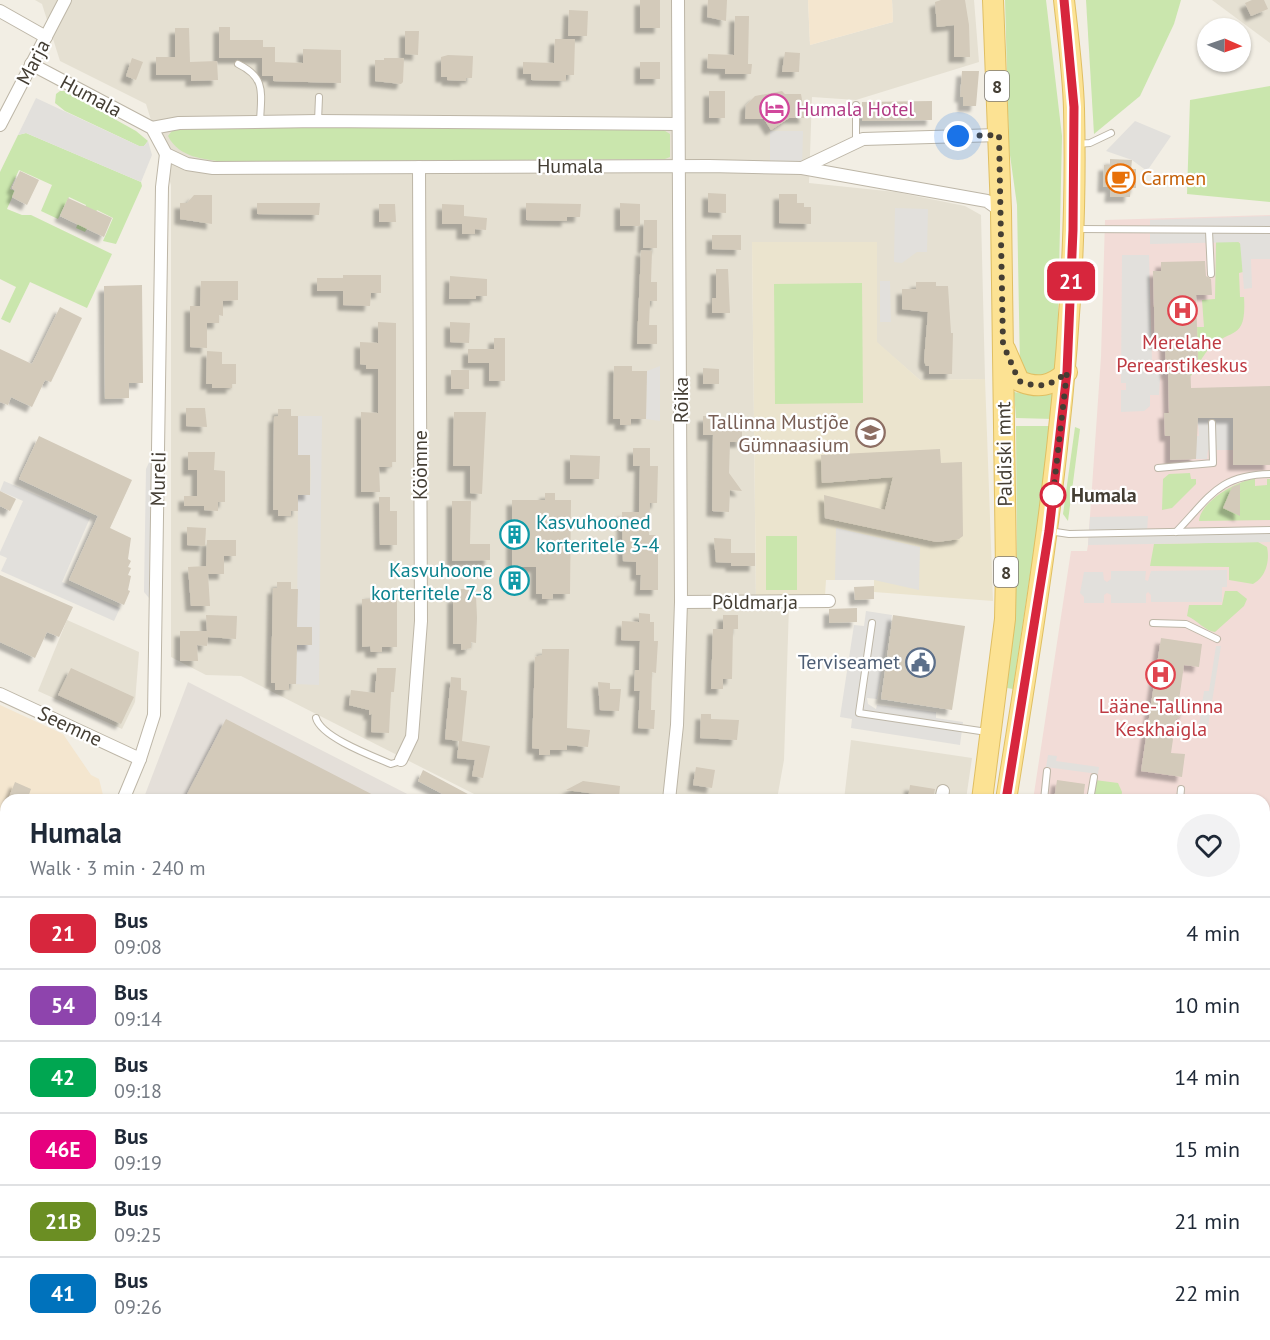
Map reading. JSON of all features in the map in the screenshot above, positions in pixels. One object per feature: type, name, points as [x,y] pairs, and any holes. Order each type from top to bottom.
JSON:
[{"type":"main road","name":"Paldiski mnt","points":[[983,794],[1005,619],[1006,580],[1001,211],[993,0]]},
{"type":"main road","name":"8","points":[[1007,794],[1049,531],[1067,372],[1073,230],[1074,107],[1064,0]]},
{"type":"main road","points":[[1003,344],[1019,381],[1033,386],[1052,385],[1067,372]]},
{"type":"street","name":"Marja","points":[[0,125],[65,0]]},
{"type":"street","name":"Rõika","points":[[670,794],[677,724],[681,602],[678,0]]},
{"type":"street","points":[[0,12],[46,37]]},
{"type":"street","name":"Humala","points":[[31,64],[152,128]]},
{"type":"street","points":[[166,154],[152,128],[179,123],[318,121],[678,124]]},
{"type":"street","points":[[802,168],[863,140],[999,135]]},
{"type":"street","name":"Humala","points":[[166,154],[187,164],[213,168],[680,166],[802,168],[987,201],[1001,211]]},
{"type":"street","name":"Mureli","points":[[125,794],[140,759],[153,715],[155,688],[162,187],[166,154]]},
{"type":"street","name":"Köömne","points":[[401,760],[412,737],[421,621],[419,167]]},
{"type":"street","name":"Põldmarja","points":[[681,602],[829,601]]},
{"type":"street","name":"Seemne","points":[[0,694],[140,759]]},
{"type":"lane","points":[[238,64],[252,70],[258,78],[261,98],[260,122]]},
{"type":"lane","points":[[318,121],[319,97]]},
{"type":"lane","points":[[856,105],[856,143]]},
{"type":"lane","points":[[1074,144],[1090,143],[1111,133]]},
{"type":"lane","points":[[1073,230],[1270,230]]},
{"type":"lane","points":[[1209,231],[1211,274]]},
{"type":"lane","points":[[1158,468],[1213,463],[1212,423]]},
{"type":"lane","points":[[1176,532],[1219,488],[1231,479],[1245,474],[1270,474]]},
{"type":"lane","points":[[1049,531],[1069,534],[1270,530]]},
{"type":"lane","points":[[872,623],[859,712],[990,732]]},
{"type":"lane","points":[[1153,623],[1186,624],[1217,639]]},
{"type":"lane","points":[[316,718],[321,729],[369,755],[391,764],[401,760]]},
{"type":"lane","points":[[1045,794],[1047,771]]},
{"type":"lane","points":[[1091,794],[1094,777]]},
{"type":"lane","points":[[1181,789],[1181,794]]},
{"type":"shaded area","points":[[35,0],[808,0],[810,45],[893,22],[892,0],[974,0],[979,62],[856,100],[812,97],[809,183],[896,192],[965,206],[981,215],[985,379],[920,380],[876,342],[876,242],[752,242],[756,605],[789,606],[784,760],[778,794],[474,794],[241,676],[206,675],[171,657],[171,185],[146,104],[60,61],[42,4]]},
{"type":"shaded area","points":[[808,0],[892,0],[893,22],[810,45]]},
{"type":"shaded area","points":[[1212,0],[1270,0],[1270,43],[1251,29],[1251,18],[1236,18]]},
{"type":"shaded area","points":[[36,98],[139,146],[144,146],[148,141],[152,155],[141,182],[26,133],[18,135]]},
{"type":"shaded area","points":[[1135,121],[1171,136],[1147,171],[1132,160],[1106,151]]},
{"type":"shaded area","points":[[770,131],[803,131],[802,168],[770,167]]},
{"type":"shaded area","points":[[895,208],[928,209],[927,252],[917,252],[902,263],[894,262]]},
{"type":"shaded area","name":"Lääne-Tallinna Keskhaigla","points":[[1270,215],[1270,794],[1034,794],[1071,551],[1087,551],[1088,545],[1101,357],[1105,220]]},
{"type":"shaded area","points":[[1270,216],[1270,259],[1251,259],[1252,288],[1244,289],[1240,242],[1150,244],[1150,220]]},
{"type":"shaded area","name":"Tallinna Mustjõe Gümnaasium","points":[[752,242],[877,242],[877,342],[920,380],[985,379],[993,601],[874,592],[874,580],[826,580],[825,596],[756,598]]},
{"type":"shaded area","points":[[1122,255],[1149,255],[1152,362],[1160,363],[1160,379],[1159,395],[1150,395],[1150,406],[1144,411],[1121,412],[1121,390],[1126,390],[1126,383],[1121,383]]},
{"type":"shaded area","points":[[880,281],[890,281],[891,322],[880,322]]},
{"type":"shaded area","points":[[660,366],[660,421],[646,419],[647,371]]},
{"type":"shaded area","points":[[298,416],[322,416],[319,685],[296,684],[297,645],[312,645],[312,628],[297,627],[298,495],[310,495],[311,472],[310,455],[298,455]]},
{"type":"shaded area","points":[[1253,417],[1254,450],[1208,450],[1207,459],[1196,459],[1195,436],[1199,436],[1198,424],[1194,423],[1194,418]]},
{"type":"shaded area","points":[[151,458],[149,598],[144,592],[146,469]]},
{"type":"shaded area","points":[[4,481],[90,518],[62,582],[120,608],[114,621],[1,571],[7,558],[0,555],[0,552],[23,501],[0,491]]},
{"type":"shaded area","points":[[1148,516],[1147,532],[1270,530],[1270,542],[1088,545],[1090,517]]},
{"type":"shaded area","points":[[836,528],[920,547],[919,590],[874,580],[835,580]]},
{"type":"shaded area","points":[[1227,570],[1227,587],[1222,587],[1222,602],[1151,602],[1151,595],[1148,592],[1146,603],[1111,603],[1111,595],[1107,593],[1104,595],[1104,603],[1084,603],[1084,597],[1080,593],[1084,572],[1103,572],[1104,580],[1107,582],[1111,579],[1111,571],[1146,571],[1145,580],[1148,581],[1151,571]]},
{"type":"shaded area","points":[[866,611],[892,615],[877,699],[867,698],[868,704],[876,709],[877,705],[936,712],[936,718],[963,722],[960,745],[851,728],[852,719],[840,717],[854,625],[864,626]]},
{"type":"shaded area","points":[[67,620],[139,652],[135,702],[122,729],[38,691]]},
{"type":"shaded area","points":[[1216,646],[1221,646],[1206,739],[1197,738],[1204,691],[1209,691]]},
{"type":"shaded area","points":[[188,682],[407,794],[145,794]]},
{"type":"shaded area","points":[[0,705],[63,734],[91,775],[99,779],[103,794],[0,794]]},
{"type":"shaded area","points":[[851,740],[972,758],[967,794],[845,794]]},
{"type":"shaded area","points":[[1048,755],[1057,756],[1056,761],[1099,767],[1098,774],[1046,767]]},
{"type":"green space","points":[[1005,0],[1046,0],[1062,136],[1057,364],[1048,374],[1040,376],[1026,375],[1020,368],[1017,205],[1009,148]]},
{"type":"green space","points":[[1086,0],[1181,0],[1174,24],[1140,96],[1094,134]]},
{"type":"green space","points":[[1270,86],[1270,202],[1187,194],[1190,100]]},
{"type":"green space","points":[[64,91],[136,131],[148,141],[144,146],[139,146],[65,111],[55,103],[56,94]]},
{"type":"green space","points":[[175,127],[662,129],[670,134],[670,157],[665,159],[225,162],[193,156],[179,149],[168,136]]},
{"type":"green space","points":[[26,133],[141,182],[142,186],[116,244],[103,241],[113,218],[97,210],[85,232],[76,228],[86,205],[69,197],[58,219],[41,211],[52,185],[19,170],[10,189],[15,191],[7,209],[22,215],[31,215],[112,254],[87,308],[30,282],[10,323],[1,319],[16,287],[0,279],[0,172],[18,135]]},
{"type":"green space","points":[[1237,241],[1242,245],[1243,272],[1239,273],[1240,297],[1244,297],[1243,322],[1235,332],[1215,343],[1207,351],[1191,376],[1184,377],[1190,373],[1190,361],[1198,361],[1197,327],[1204,327],[1202,300],[1215,299],[1216,242]]},
{"type":"green space","points":[[862,283],[863,403],[775,404],[774,284]]},
{"type":"green space","points":[[1014,392],[1039,396],[1055,393],[1053,419],[1016,418]]},
{"type":"green space","points":[[1016,426],[1051,426],[1051,435],[1013,689],[1007,688],[1017,571]]},
{"type":"green space","points":[[1075,427],[1080,429],[1068,521],[1063,514]]},
{"type":"green space","points":[[1190,473],[1191,479],[1196,479],[1196,484],[1172,508],[1162,510],[1163,479],[1169,474]]},
{"type":"green space","points":[[1255,479],[1255,486],[1267,485],[1267,479],[1270,479],[1270,520],[1199,521],[1206,507],[1221,493],[1239,483]]},
{"type":"green space","points":[[766,536],[797,536],[797,590],[766,590]]},
{"type":"green space","points":[[1258,542],[1267,547],[1268,558],[1264,573],[1253,584],[1229,580],[1229,567],[1150,566],[1154,544]]},
{"type":"green space","points":[[1225,591],[1237,591],[1247,599],[1244,606],[1215,632],[1187,616],[1189,605],[1222,605]]},
{"type":"green space","points":[[1095,780],[1118,783],[1122,792],[1122,794],[1094,794]]},
{"type":"building","points":[[640,0],[660,0],[660,28],[640,28]]},
{"type":"building","points":[[708,0],[727,0],[726,21],[707,17]]},
{"type":"building","points":[[965,0],[969,25],[970,57],[954,57],[954,25],[937,27],[935,2]]},
{"type":"building","points":[[1252,0],[1264,0],[1268,9],[1251,16],[1245,3]]},
{"type":"building","points":[[569,10],[588,11],[587,36],[568,36]]},
{"type":"building","points":[[735,16],[749,16],[748,64],[752,64],[751,74],[725,74],[725,69],[707,68],[708,54],[734,55]]},
{"type":"building","points":[[219,27],[230,27],[230,40],[263,40],[263,47],[275,47],[275,62],[303,63],[303,49],[341,50],[341,83],[273,81],[273,76],[262,76],[262,58],[219,58]]},
{"type":"building","points":[[175,28],[189,28],[190,62],[217,61],[218,80],[191,81],[191,75],[156,75],[156,57],[175,57]]},
{"type":"building","points":[[405,31],[419,31],[418,55],[405,54]]},
{"type":"building","points":[[555,39],[575,39],[574,75],[566,75],[566,81],[531,80],[531,74],[523,74],[523,62],[554,63]]},
{"type":"building","points":[[785,52],[800,53],[799,72],[782,72]]},
{"type":"building","points":[[473,56],[472,78],[466,78],[466,81],[447,80],[447,77],[441,77],[441,57]]},
{"type":"building","points":[[132,58],[143,62],[136,80],[126,76]]},
{"type":"building","points":[[384,58],[404,58],[401,84],[375,81],[375,60],[384,60]]},
{"type":"building","points":[[640,62],[660,62],[660,79],[640,79]]},
{"type":"building","points":[[962,71],[979,71],[976,106],[963,106],[963,97],[960,97]]},
{"type":"building","points":[[709,91],[725,91],[725,118],[709,118]]},
{"type":"building","name":"Humala Hotel","points":[[782,91],[785,94],[801,94],[805,118],[789,118],[771,130],[764,119],[745,119],[746,105],[755,96]]},
{"type":"building","points":[[932,101],[932,120],[862,121],[862,102]]},
{"type":"building","name":"Carmen","points":[[1110,159],[1132,160],[1131,169],[1136,169],[1136,188],[1131,188],[1130,197],[1110,197],[1111,187],[1103,187],[1104,165],[1110,165]]},
{"type":"building","points":[[20,171],[39,180],[27,205],[12,197],[15,190],[12,188]]},
{"type":"building","points":[[708,193],[726,194],[726,213],[708,212]]},
{"type":"building","points":[[779,194],[797,194],[797,203],[804,203],[804,207],[811,207],[811,224],[779,223]]},
{"type":"building","points":[[194,195],[212,195],[212,224],[180,219],[180,203],[187,203]]},
{"type":"building","points":[[68,198],[112,218],[104,237],[60,216]]},
{"type":"building","points":[[257,203],[320,203],[319,215],[257,214]]},
{"type":"building","points":[[526,203],[581,204],[580,217],[567,217],[567,221],[526,220]]},
{"type":"building","points":[[620,203],[640,204],[640,226],[620,226]]},
{"type":"building","points":[[379,204],[395,204],[396,222],[379,222]]},
{"type":"building","points":[[442,204],[464,205],[464,216],[487,218],[486,230],[475,229],[475,234],[462,234],[462,224],[442,224]]},
{"type":"building","points":[[644,220],[657,220],[657,248],[643,248]]},
{"type":"building","points":[[712,235],[741,235],[741,250],[712,249]]},
{"type":"building","points":[[641,250],[652,251],[651,282],[657,282],[657,301],[650,301],[649,325],[657,325],[657,344],[637,344]]},
{"type":"building","points":[[1205,261],[1206,276],[1211,279],[1212,295],[1196,295],[1198,361],[1190,361],[1191,388],[1270,386],[1270,465],[1233,465],[1233,418],[1198,418],[1196,459],[1170,460],[1170,436],[1165,436],[1164,413],[1169,413],[1168,374],[1166,374],[1165,343],[1155,343],[1153,271],[1161,271],[1161,262]]},
{"type":"building","points":[[716,269],[728,269],[730,313],[712,313],[712,298],[716,298]]},
{"type":"building","points":[[343,275],[381,275],[381,293],[371,293],[370,306],[343,305],[343,291],[317,291],[317,278],[343,278]]},
{"type":"building","points":[[450,276],[487,279],[487,296],[476,296],[476,299],[449,299]]},
{"type":"building","points":[[201,281],[238,281],[238,300],[223,301],[223,316],[219,315],[219,323],[207,323],[207,348],[190,347],[190,306],[200,306]]},
{"type":"building","points":[[916,282],[936,282],[936,286],[948,286],[951,333],[953,333],[952,374],[929,374],[929,366],[926,366],[924,361],[928,312],[902,309],[902,289],[916,289]]},
{"type":"building","points":[[142,285],[143,383],[129,383],[129,398],[105,399],[104,286]]},
{"type":"building","points":[[60,307],[82,318],[51,382],[45,380],[32,407],[11,397],[8,405],[0,402],[0,349],[32,364]]},
{"type":"building","points":[[378,322],[396,323],[396,462],[392,462],[392,467],[379,467],[380,492],[361,492],[361,412],[378,413],[378,369],[366,369],[366,365],[360,364],[360,342],[378,343]]},
{"type":"building","points":[[450,322],[470,323],[469,343],[450,342]]},
{"type":"building","points":[[494,338],[505,338],[505,381],[489,381],[489,363],[468,363],[468,349],[494,349]]},
{"type":"building","points":[[207,351],[222,352],[222,364],[236,364],[236,384],[232,384],[232,388],[212,388],[212,384],[206,384]]},
{"type":"building","points":[[614,366],[632,366],[632,371],[647,371],[646,419],[631,419],[631,425],[620,425],[620,419],[613,419]]},
{"type":"building","points":[[703,368],[719,369],[719,384],[703,384]]},
{"type":"building","points":[[451,370],[469,370],[469,389],[451,389]]},
{"type":"building","points":[[186,408],[205,408],[207,427],[186,426]]},
{"type":"building","points":[[278,409],[291,409],[291,416],[298,416],[298,455],[310,455],[310,495],[298,495],[298,511],[291,511],[291,516],[278,516],[278,510],[273,510],[274,417],[278,416]]},
{"type":"building","points":[[454,412],[486,412],[482,494],[470,493],[470,466],[453,466]]},
{"type":"building","points":[[703,416],[721,416],[721,431],[742,431],[742,442],[730,442],[729,473],[742,491],[730,490],[729,512],[712,511],[713,435],[703,435]]},
{"type":"building","points":[[39,436],[132,480],[110,528],[131,538],[128,559],[131,561],[128,567],[131,568],[128,575],[131,576],[128,590],[130,591],[124,605],[69,580],[98,516],[19,479]]},
{"type":"building","points":[[633,448],[650,448],[650,466],[658,466],[657,503],[650,503],[649,535],[656,535],[656,542],[658,542],[658,590],[640,590],[641,575],[636,575],[636,562],[623,561],[622,512],[639,512],[640,466],[633,466]]},
{"type":"building","points":[[940,449],[941,463],[962,462],[963,536],[959,539],[937,542],[825,518],[824,495],[885,510],[893,477],[822,483],[821,455]]},
{"type":"building","points":[[188,452],[215,452],[214,470],[225,471],[225,502],[218,502],[218,511],[204,510],[204,506],[184,506],[184,496],[197,496],[197,470],[188,470]]},
{"type":"building","points":[[570,455],[600,456],[599,479],[570,479]]},
{"type":"building","points":[[1240,484],[1240,516],[1223,508],[1232,487]]},
{"type":"building","points":[[0,491],[16,499],[10,511],[0,506]]},
{"type":"building","points":[[545,493],[555,493],[555,500],[571,500],[570,594],[553,594],[553,599],[542,599],[542,594],[536,594],[536,567],[512,567],[512,500],[545,500]]},
{"type":"building","points":[[379,497],[390,497],[390,511],[397,511],[397,545],[380,545]]},
{"type":"building","points":[[452,501],[471,501],[470,544],[490,544],[490,560],[452,561]]},
{"type":"building","points":[[187,527],[206,528],[205,546],[187,545]]},
{"type":"building","points":[[714,538],[731,539],[731,553],[755,553],[755,566],[731,566],[731,563],[716,562]]},
{"type":"building","points":[[207,540],[236,540],[236,556],[224,556],[224,574],[208,574],[210,606],[191,606],[188,567],[206,566]]},
{"type":"building","points":[[0,575],[73,607],[59,637],[47,632],[35,658],[0,642]]},
{"type":"building","points":[[277,582],[291,582],[291,589],[298,589],[297,627],[312,627],[312,645],[297,645],[296,684],[289,684],[289,690],[275,690],[275,683],[271,683],[273,588],[277,588]]},
{"type":"building","points":[[874,586],[874,599],[855,600],[854,587]]},
{"type":"building","points":[[461,589],[472,589],[472,595],[476,595],[477,618],[476,643],[471,642],[471,648],[461,650],[461,644],[453,644],[453,597],[461,596]]},
{"type":"building","points":[[370,594],[381,594],[381,599],[397,599],[397,647],[382,647],[382,652],[371,652],[370,646],[362,647],[362,599],[370,599]]},
{"type":"building","points":[[857,608],[857,622],[829,623],[829,609]]},
{"type":"building","points":[[639,613],[650,614],[650,622],[654,622],[654,641],[658,641],[656,673],[652,672],[651,710],[655,710],[654,729],[638,728],[640,691],[634,691],[635,670],[639,670],[640,641],[621,640],[622,621],[639,622]]},
{"type":"building","points":[[206,615],[237,616],[236,639],[208,637],[207,646],[197,645],[198,661],[180,661],[180,631],[207,631]]},
{"type":"building","points":[[723,615],[738,615],[738,629],[733,629],[732,679],[723,679],[723,689],[711,689],[713,629],[723,629]]},
{"type":"building","points":[[893,615],[965,626],[952,710],[881,699]]},
{"type":"building","points":[[1161,638],[1202,644],[1199,667],[1184,665],[1179,700],[1185,707],[1185,712],[1176,719],[1171,753],[1185,754],[1182,777],[1141,771]]},
{"type":"building","points":[[542,649],[569,649],[567,728],[590,730],[588,747],[567,745],[567,750],[550,750],[550,755],[539,755],[539,749],[532,748],[535,657],[542,655]]},
{"type":"building","points":[[71,668],[134,697],[121,724],[58,695]]},
{"type":"building","points":[[377,668],[396,668],[394,692],[391,692],[389,733],[371,732],[372,714],[369,715],[369,710],[349,705],[351,690],[375,693]]},
{"type":"building","points":[[451,677],[461,678],[461,690],[467,691],[462,741],[490,746],[483,778],[472,776],[475,760],[457,758],[459,741],[445,739]]},
{"type":"building","points":[[598,682],[610,683],[610,689],[621,689],[619,711],[600,710]]},
{"type":"building","points":[[701,714],[711,714],[711,719],[739,720],[737,740],[700,738]]},
{"type":"building","points":[[226,719],[371,794],[187,794]]},
{"type":"building","points":[[696,767],[715,770],[712,788],[693,785]]},
{"type":"building","points":[[423,770],[468,794],[443,794],[418,781]]},
{"type":"building","points":[[1057,780],[1085,784],[1084,794],[1055,794]]},
{"type":"building","points":[[583,781],[620,786],[619,794],[566,790]]},
{"type":"building","points":[[15,782],[31,789],[29,794],[10,794]]},
{"type":"building","points":[[910,785],[935,789],[934,794],[909,794]]},
{"type":"bus line","name":"21","points":[[1007,794],[1049,531],[1067,372],[1073,230],[1074,107],[1064,0]]},
{"type":"place","name":"Humala Hotel","points":[[775,109]]},
{"type":"place","name":"Carmen","points":[[1120,178]]},
{"type":"place","name":"Merelahe Perearstikeskus","points":[[1182,311]]},
{"type":"place","name":"Tallinna Mustjõe Gümnaasium","points":[[870,433]]},
{"type":"place","name":"Humala","points":[[1053,495]]},
{"type":"place","name":"Kasvuhooned korteritele 3-4","points":[[515,534]]},
{"type":"place","name":"Kasvuhoone korteritele 7-8","points":[[514,581]]},
{"type":"place","name":"Terviseamet","points":[[921,662]]},
{"type":"place","name":"Lääne-Tallinna Keskhaigla","points":[[1161,675]]},
{"type":"route","points":[[958,136],[999,135],[1003,344],[1019,381],[1033,386],[1052,385],[1067,372],[1053,495]]}]
